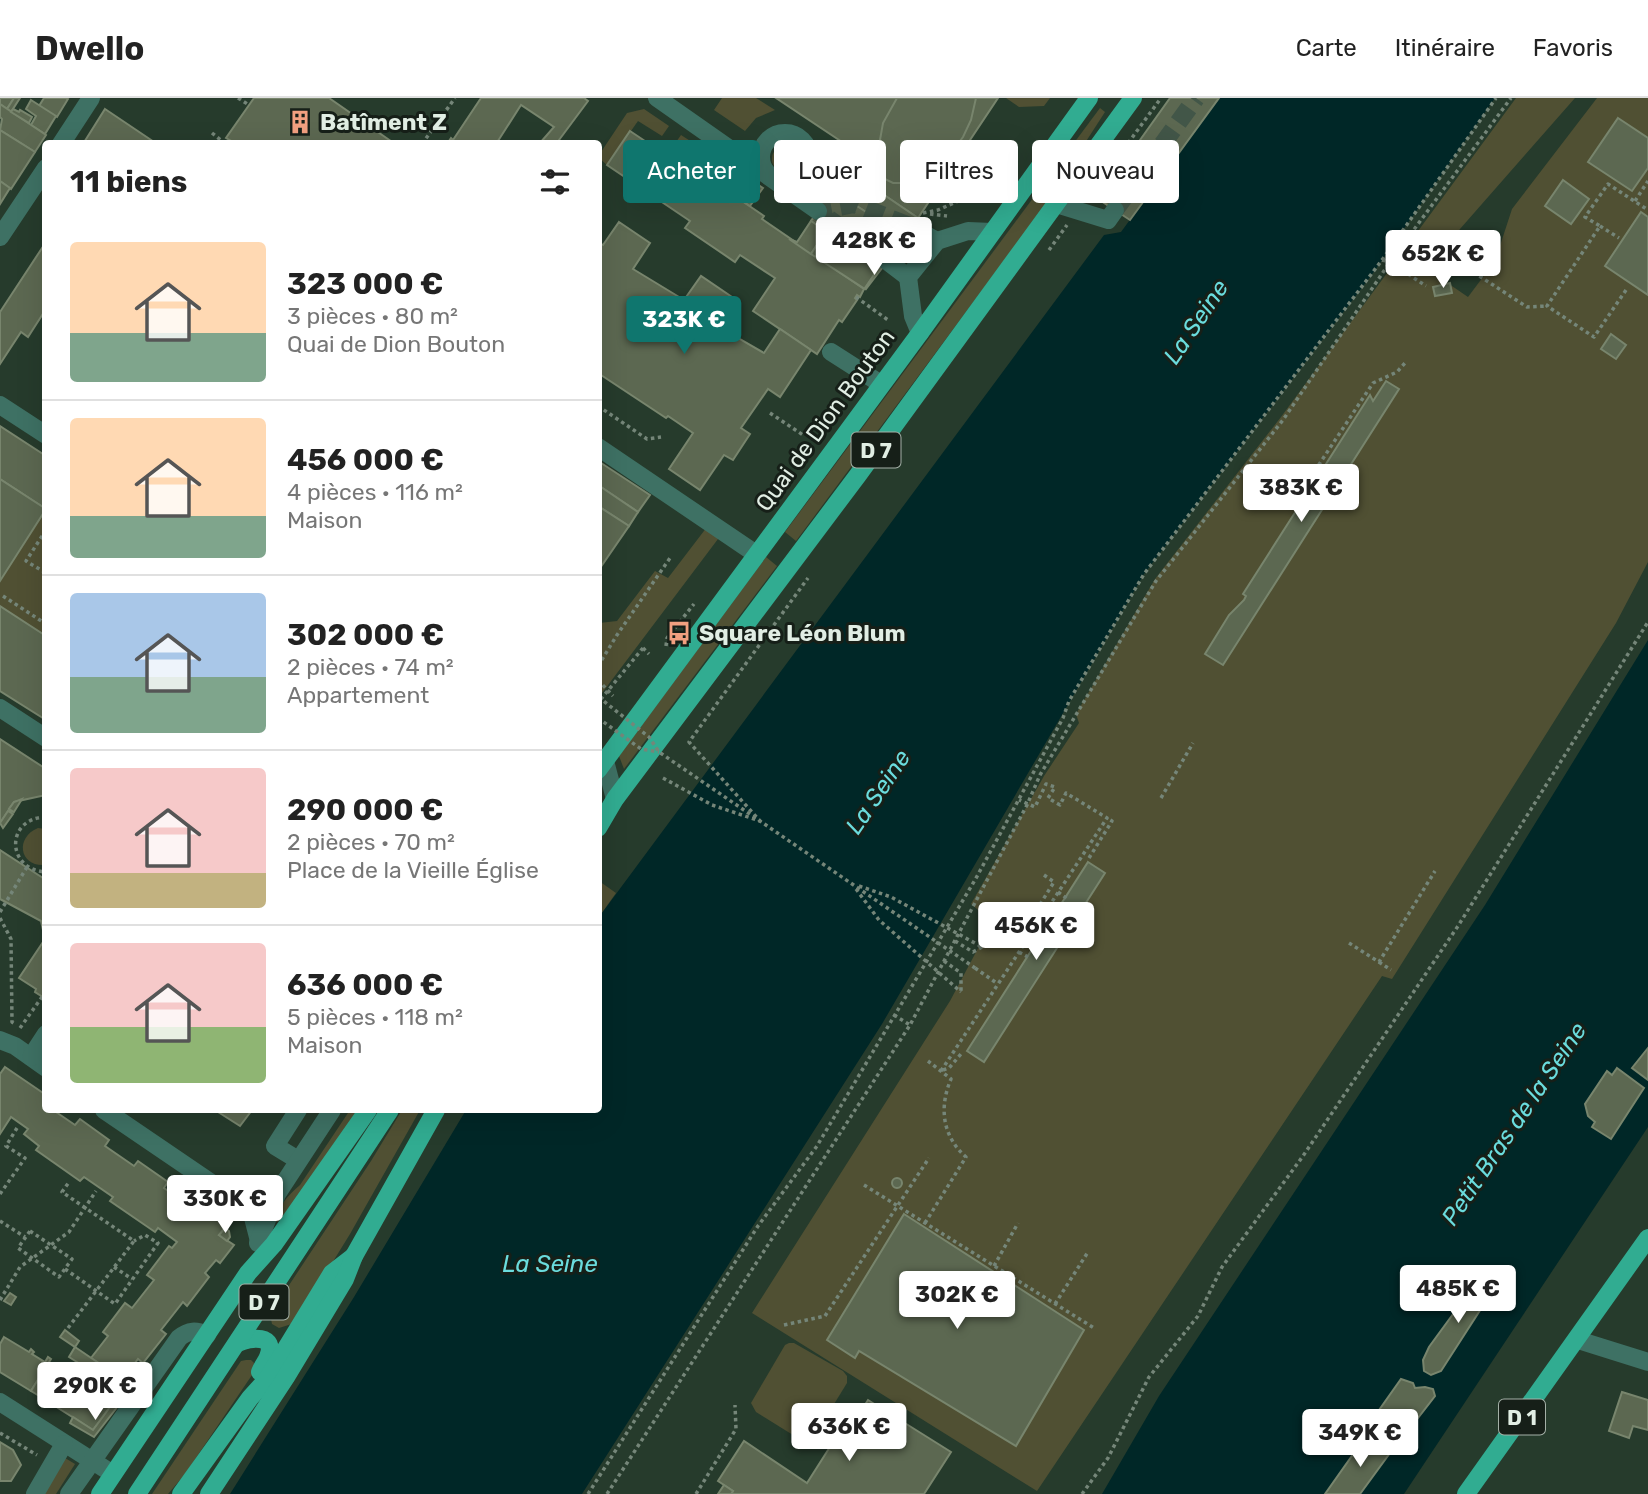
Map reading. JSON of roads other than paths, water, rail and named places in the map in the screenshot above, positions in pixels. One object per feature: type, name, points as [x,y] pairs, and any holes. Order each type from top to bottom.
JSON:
[{"type":"main road","name":"Quai de Dion Bouton","points":[[602,762],[920,333],[1089,98]]},
{"type":"main road","name":"D 7","points":[[1098,140],[1119,98]]},
{"type":"main road","name":"D 7","points":[[1101,140],[1133,98]]},
{"type":"main road","name":"D 7","points":[[602,821],[615,799],[858,475],[1056,204]]},
{"type":"main road","points":[[100,1494],[248,1273],[274,1244],[366,1113]]},
{"type":"main road","name":"D 7","points":[[137,1494],[388,1113]]},
{"type":"main road","name":"D 7","points":[[209,1494],[293,1366],[345,1279],[354,1256],[434,1113]]},
{"type":"main road","name":"D 1","points":[[1466,1494],[1648,1238]]},
{"type":"main road","points":[[181,1494],[250,1398],[268,1378],[332,1272],[354,1256]]},
{"type":"main road","points":[[238,1343],[249,1337],[258,1338],[264,1340],[270,1350],[250,1398]]},
{"type":"street","points":[[64,140],[91,98]]},
{"type":"street","points":[[657,98],[816,211]]},
{"type":"street","points":[[0,237],[42,173]]},
{"type":"street","points":[[1056,204],[1108,220],[1115,210]]},
{"type":"street","points":[[912,227],[937,241]]},
{"type":"street","points":[[920,333],[913,317],[908,276],[937,241],[968,231],[992,232]]},
{"type":"street","points":[[887,261],[908,276]]},
{"type":"street","points":[[831,352],[881,384]]},
{"type":"street","points":[[0,405],[42,432]]},
{"type":"street","points":[[602,450],[756,554]]},
{"type":"street","points":[[0,708],[42,735]]},
{"type":"street","points":[[602,766],[615,799]]},
{"type":"street","points":[[0,1040],[15,1046],[38,1063]]},
{"type":"street","points":[[108,1113],[251,1210],[259,1241]]},
{"type":"street","points":[[296,1113],[275,1146],[298,1160]]},
{"type":"street","points":[[248,1273],[277,1194],[330,1113]]},
{"type":"street","points":[[251,1210],[260,1204],[273,1203]]},
{"type":"street","points":[[69,1494],[179,1338],[187,1332],[198,1331],[207,1335]]},
{"type":"street","points":[[1578,1340],[1648,1362]]},
{"type":"street","points":[[0,1402],[114,1474]]},
{"type":"street","points":[[35,1494],[64,1444]]},
{"type":"water","name":"La Seine","points":[[1219,98],[1495,98],[1373,273],[1144,574],[882,1024],[582,1494],[230,1494],[354,1297],[464,1113],[602,1113],[602,913],[1104,235],[1121,232],[1142,203],[1179,203],[1179,153]]},
{"type":"water","name":"Petit Bras de la Seine","points":[[1648,640],[1648,1127],[1404,1494],[1102,1494],[1159,1396],[1485,905]]},
{"type":"tunnel","points":[[1115,210],[1196,98]]},
{"type":"tunnel","points":[[887,261],[818,211],[854,204],[912,227]]},
{"type":"place","name":"Batîment Z","points":[[300,122]]},
{"type":"place","name":"Square Léon Blum","points":[[679,633]]}]
